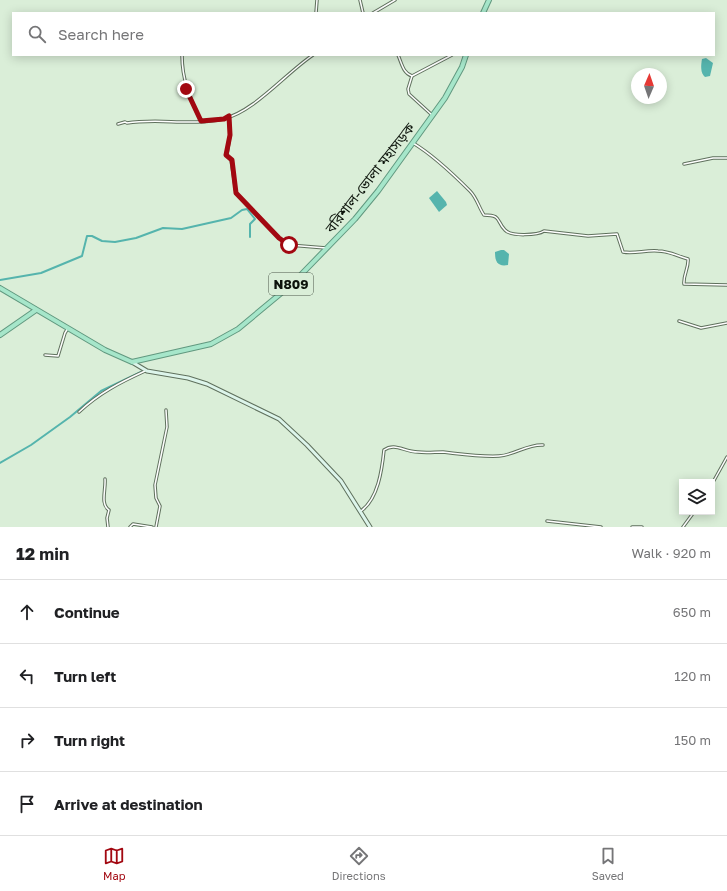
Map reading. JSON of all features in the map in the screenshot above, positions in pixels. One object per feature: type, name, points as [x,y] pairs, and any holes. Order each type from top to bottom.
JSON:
[{"type":"highway","points":[[483,12],[489,0]]},
{"type":"highway","name":"বরিশাল-ভোলা মহাসড়ক","points":[[132,362],[210,344],[238,329],[290,285],[329,248],[378,191],[432,116],[458,74],[466,56]]},
{"type":"highway","points":[[0,288],[105,350],[132,362]]},
{"type":"highway","points":[[30,315],[31,307]]},
{"type":"highway","points":[[0,335],[37,310]]},
{"type":"highway","points":[[30,315],[42,314]]},
{"type":"main road","points":[[132,362],[147,370],[188,378],[207,384],[280,419],[336,476],[361,511],[370,527]]},
{"type":"street","points":[[316,12],[317,0]]},
{"type":"street","points":[[360,0],[363,12]]},
{"type":"street","points":[[375,12],[395,0]]},
{"type":"street","points":[[182,56],[182,68],[187,91],[201,121]]},
{"type":"street","points":[[118,124],[125,122],[201,121],[224,119],[259,100],[312,56]]},
{"type":"street","points":[[398,56],[407,74],[412,76]]},
{"type":"street","points":[[432,116],[409,94],[408,89],[412,76],[450,56]]},
{"type":"street","points":[[229,116],[230,135],[226,155],[232,160],[236,193],[279,238],[289,245],[329,248]]},
{"type":"street","points":[[413,144],[428,153],[470,191],[478,202],[484,215],[493,215],[498,218],[505,230],[511,234],[539,234],[544,231],[588,236],[617,234],[623,252],[635,254],[642,251],[670,252],[688,259],[688,264],[683,278],[684,284],[727,285]]},
{"type":"street","points":[[684,164],[713,158],[727,158]]},
{"type":"street","points":[[679,321],[701,328],[727,323]]},
{"type":"street","points":[[45,356],[58,356],[68,328]]},
{"type":"street","points":[[79,412],[94,398],[107,389],[147,370]]},
{"type":"street","points":[[156,527],[160,506],[156,498],[155,485],[167,427],[166,410]]},
{"type":"street","points":[[361,511],[368,503],[376,488],[381,474],[384,450],[393,445],[416,452],[494,456],[525,450],[534,444],[543,445]]},
{"type":"street","points":[[715,479],[727,457]]},
{"type":"street","points":[[105,479],[104,500],[106,508],[109,510],[107,518],[108,527]]},
{"type":"street","points":[[683,527],[692,515]]},
{"type":"street","points":[[547,521],[602,527]]},
{"type":"street","points":[[130,527],[133,524],[152,527]]},
{"type":"street","points":[[632,527],[642,527]]},
{"type":"water","points":[[706,58],[713,63],[710,76],[705,77],[702,73],[701,66],[702,59]]},
{"type":"water","points":[[437,191],[447,205],[439,212],[429,198]]},
{"type":"water","points":[[504,250],[509,254],[508,265],[501,265],[496,261],[495,252]]},
{"type":"waterway","points":[[0,280],[41,273],[82,256],[87,236],[92,236],[102,241],[115,242],[136,238],[163,228],[182,229],[231,218],[242,210],[247,209],[255,219],[250,224],[250,237]]},
{"type":"waterway","points":[[0,463],[31,445],[70,417],[101,391],[143,371]]},
{"type":"route","points":[[186,89],[201,121],[224,119],[229,116],[230,135],[226,155],[232,160],[236,193],[279,238],[289,245]]}]
